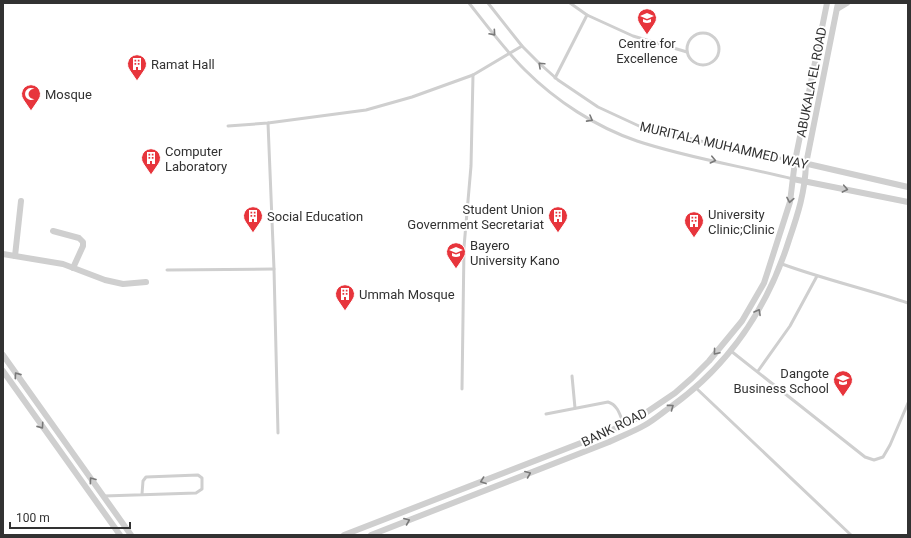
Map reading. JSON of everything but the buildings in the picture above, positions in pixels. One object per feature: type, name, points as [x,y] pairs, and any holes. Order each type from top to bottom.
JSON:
[{"type":"street","name":"ABUKALA EL ROAD","points":[[796,161],[827,3]]},
{"type":"street","points":[[371,535],[609,442],[646,425],[696,388],[731,351],[750,325],[772,286],[782,264],[801,203],[806,164],[837,6],[847,3]]},
{"type":"street","name":"MURITALA MUHAMMED WAY","points":[[796,161],[908,187]]},
{"type":"street","name":"BANK ROAD","points":[[344,535],[525,466],[604,434],[641,416],[675,393],[709,361],[742,321],[764,283],[790,202],[796,161]]},
{"type":"street","points":[[793,179],[908,202]]},
{"type":"street","points":[[15,256],[21,201]]},
{"type":"street","points":[[53,231],[79,238],[83,242],[83,246],[73,268]]},
{"type":"street","points":[[3,254],[63,264],[105,280],[124,284],[146,282]]},
{"type":"street","points":[[3,355],[131,535]]},
{"type":"street","points":[[3,372],[120,535]]},
{"type":"lane","points":[[469,3],[525,70],[552,94],[576,110],[608,128],[637,140],[680,153],[793,179]]},
{"type":"lane","name":"MURITALA MUHAMMED WAY","points":[[488,3],[522,46],[539,64],[556,78],[598,107],[639,126],[737,150],[796,161]]},
{"type":"lane","points":[[570,3],[587,15],[633,36],[687,52],[692,61],[696,64],[710,64],[718,57],[719,47],[715,38],[710,35],[701,34],[692,38],[687,47],[687,52]]},
{"type":"lane","points":[[556,78],[587,15]]},
{"type":"lane","points":[[228,126],[268,123],[366,110],[412,97],[473,75],[511,54],[522,46]]},
{"type":"lane","points":[[462,389],[464,247],[471,166],[473,75]]},
{"type":"lane","points":[[268,123],[274,269],[278,433]]},
{"type":"lane","points":[[782,264],[816,276],[908,303]]},
{"type":"lane","points":[[167,270],[274,269]]},
{"type":"lane","points":[[758,371],[790,326],[816,276]]},
{"type":"lane","points":[[731,351],[866,457],[874,460],[883,457],[908,403]]},
{"type":"lane","points":[[572,376],[575,408]]},
{"type":"lane","points":[[696,388],[851,535]]},
{"type":"lane","points":[[546,414],[608,402],[614,404],[624,425]]},
{"type":"lane","points":[[104,496],[196,493],[202,489],[202,478],[198,475],[146,477],[143,481],[142,494]]},
{"type":"place","name":"Centre for Excellence","points":[[647,35]]},
{"type":"place","name":"Ramat Hall","points":[[137,81]]},
{"type":"place","name":"Mosque","points":[[31,111]]},
{"type":"place","name":"Computer Laboratory","points":[[151,175]]},
{"type":"place","name":"Social Education","points":[[253,233]]},
{"type":"place","name":"Student Union Government Secretariat","points":[[558,233]]},
{"type":"place","name":"University Clinic;Clinic","points":[[694,238]]},
{"type":"place","name":"Bayero University Kano","points":[[456,269]]},
{"type":"place","name":"Ummah Mosque","points":[[345,311]]},
{"type":"place","name":"Dangote Business School","points":[[843,397]]}]
